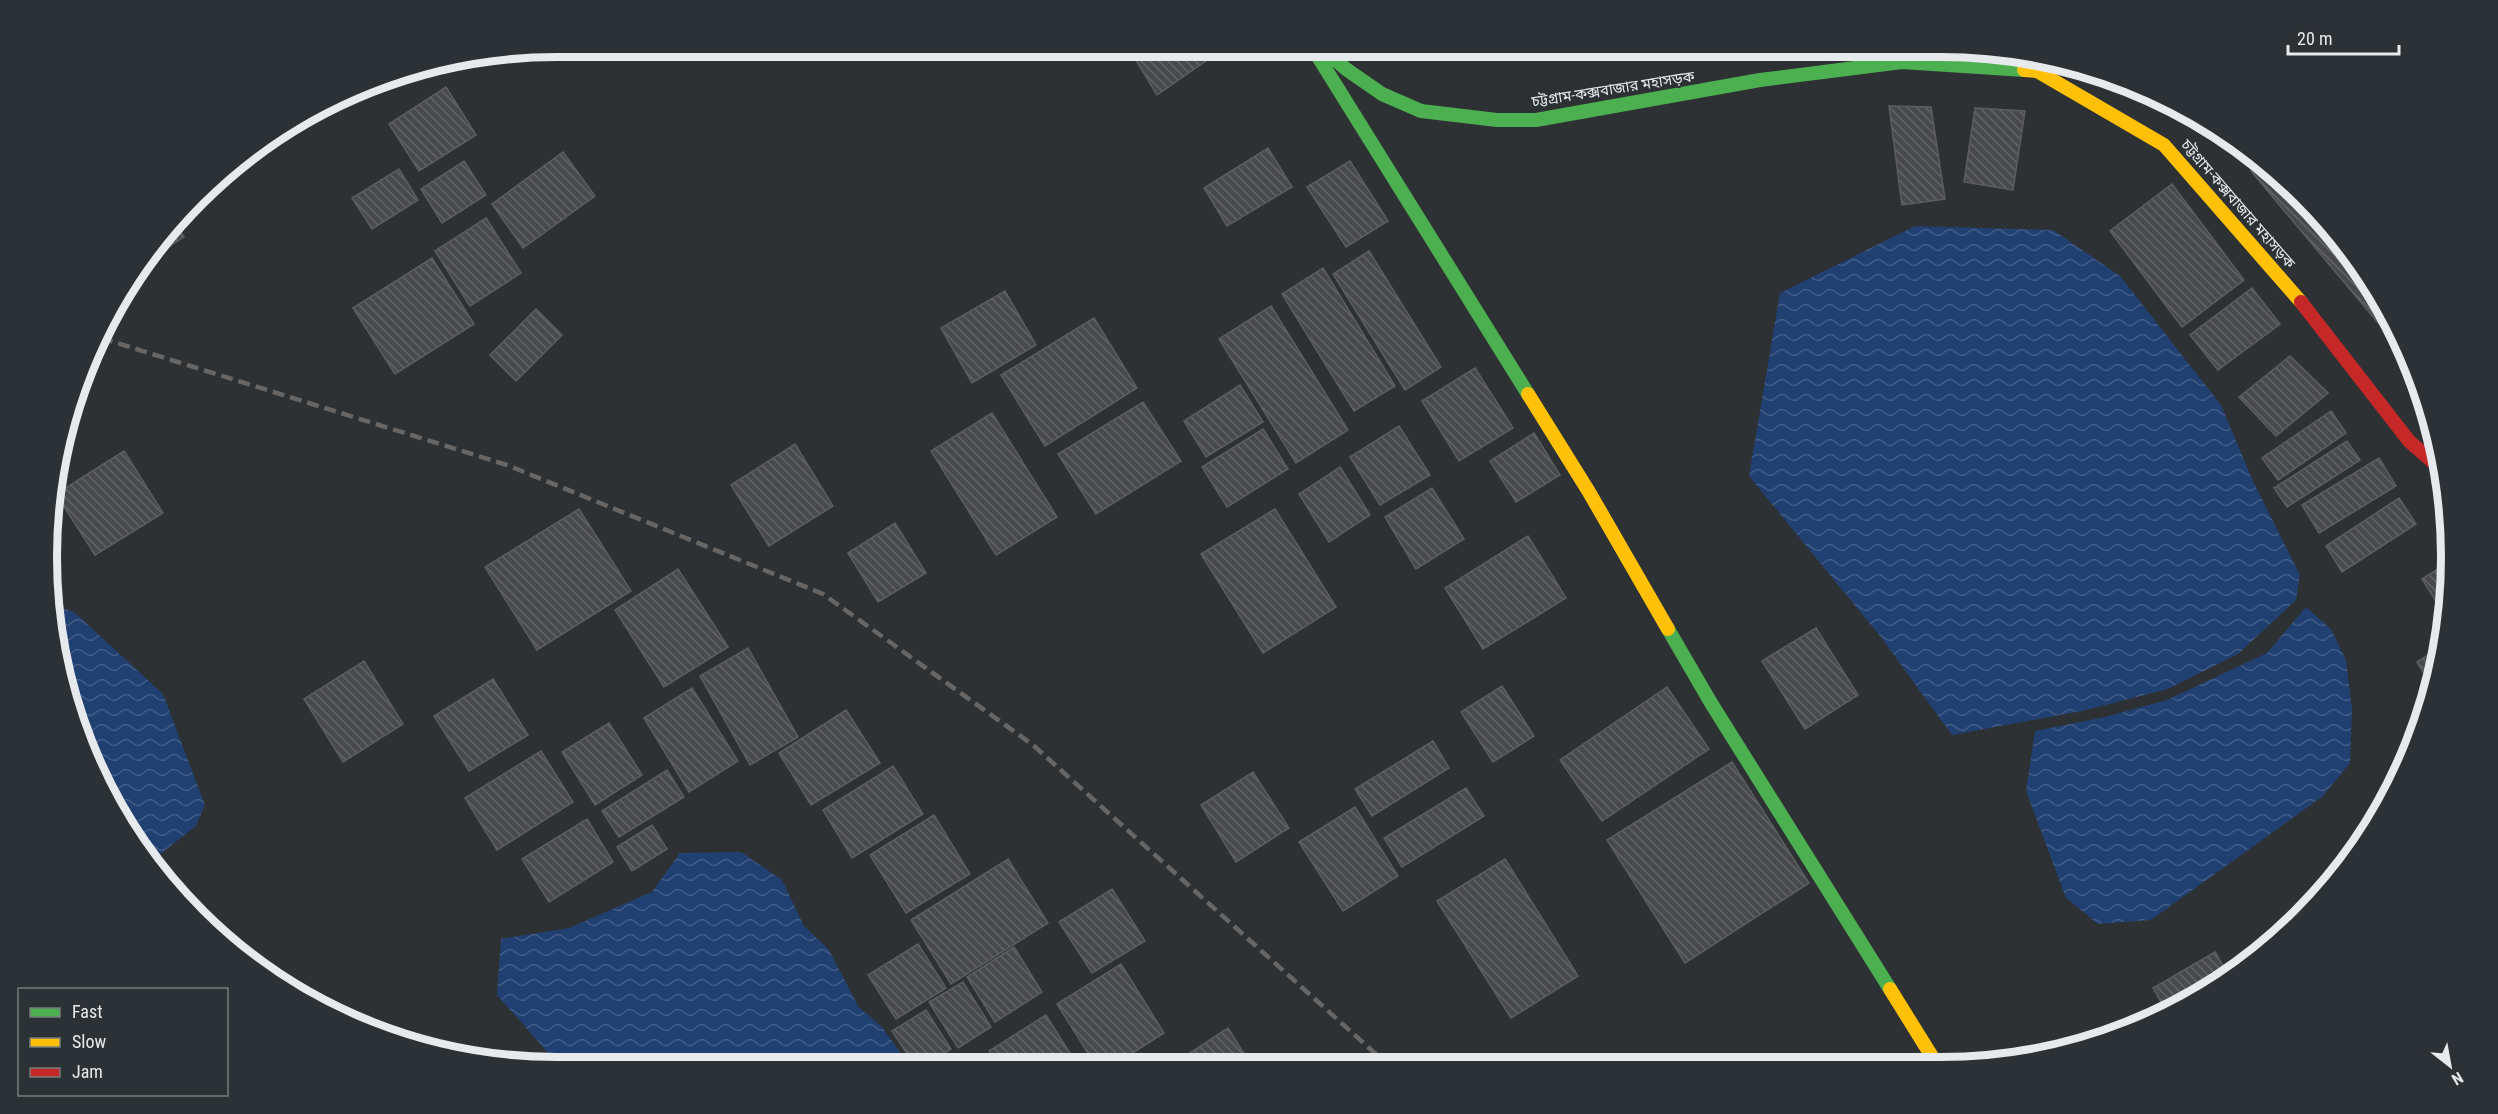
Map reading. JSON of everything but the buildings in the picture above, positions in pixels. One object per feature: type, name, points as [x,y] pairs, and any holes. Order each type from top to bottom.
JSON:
[{"type":"main road","points":[[1319,57],[1589,492],[1717,713],[1932,1057]]},
{"type":"main road","name":"চট্টগ্রাম-কক্সবাজার মহাসড়ক","points":[[1333,57],[1382,94],[1421,111],[1497,120],[1536,120],[1760,80],[1902,62],[2037,71],[2164,145],[2294,293],[2409,441],[2431,460]]},
{"type":"water","points":[[1915,226],[2053,230],[2120,276],[2221,405],[2253,481],[2300,575],[2296,600],[2238,654],[2168,689],[2082,711],[1952,735],[1880,636],[1749,476],[1780,293]]},
{"type":"water","points":[[2306,607],[2331,629],[2346,660],[2352,710],[2350,763],[2323,796],[2151,920],[2098,924],[2066,898],[2026,791],[2035,731],[2105,717],[2167,700],[2267,653]]},
{"type":"water","points":[[60,608],[74,612],[163,694],[205,805],[196,826],[157,857],[141,835],[109,778],[84,718],[67,655]]},
{"type":"water","points":[[741,852],[782,880],[804,926],[829,950],[858,1006],[882,1027],[903,1057],[550,1057],[497,995],[501,939],[569,928],[652,892],[680,853]]},
{"type":"railway","points":[[107,340],[507,465],[823,594],[1033,745],[1379,1057]]},
{"type":"traffic: fast","points":[[1318,57],[1528,394]]},
{"type":"traffic: fast","points":[[1332,57],[1382,94],[1421,111],[1497,120],[1536,120],[1760,80],[1902,62],[2024,70]]},
{"type":"traffic: fast","points":[[1668,629],[1711,703],[1890,989]]},
{"type":"traffic: slow","points":[[2024,70],[2037,71],[2164,145],[2301,302]]},
{"type":"traffic: slow","points":[[1528,394],[1589,492],[1668,629]]},
{"type":"traffic: slow","points":[[1890,989],[1932,1057]]},
{"type":"traffic: jam","points":[[2301,302],[2409,441],[2431,460]]}]
